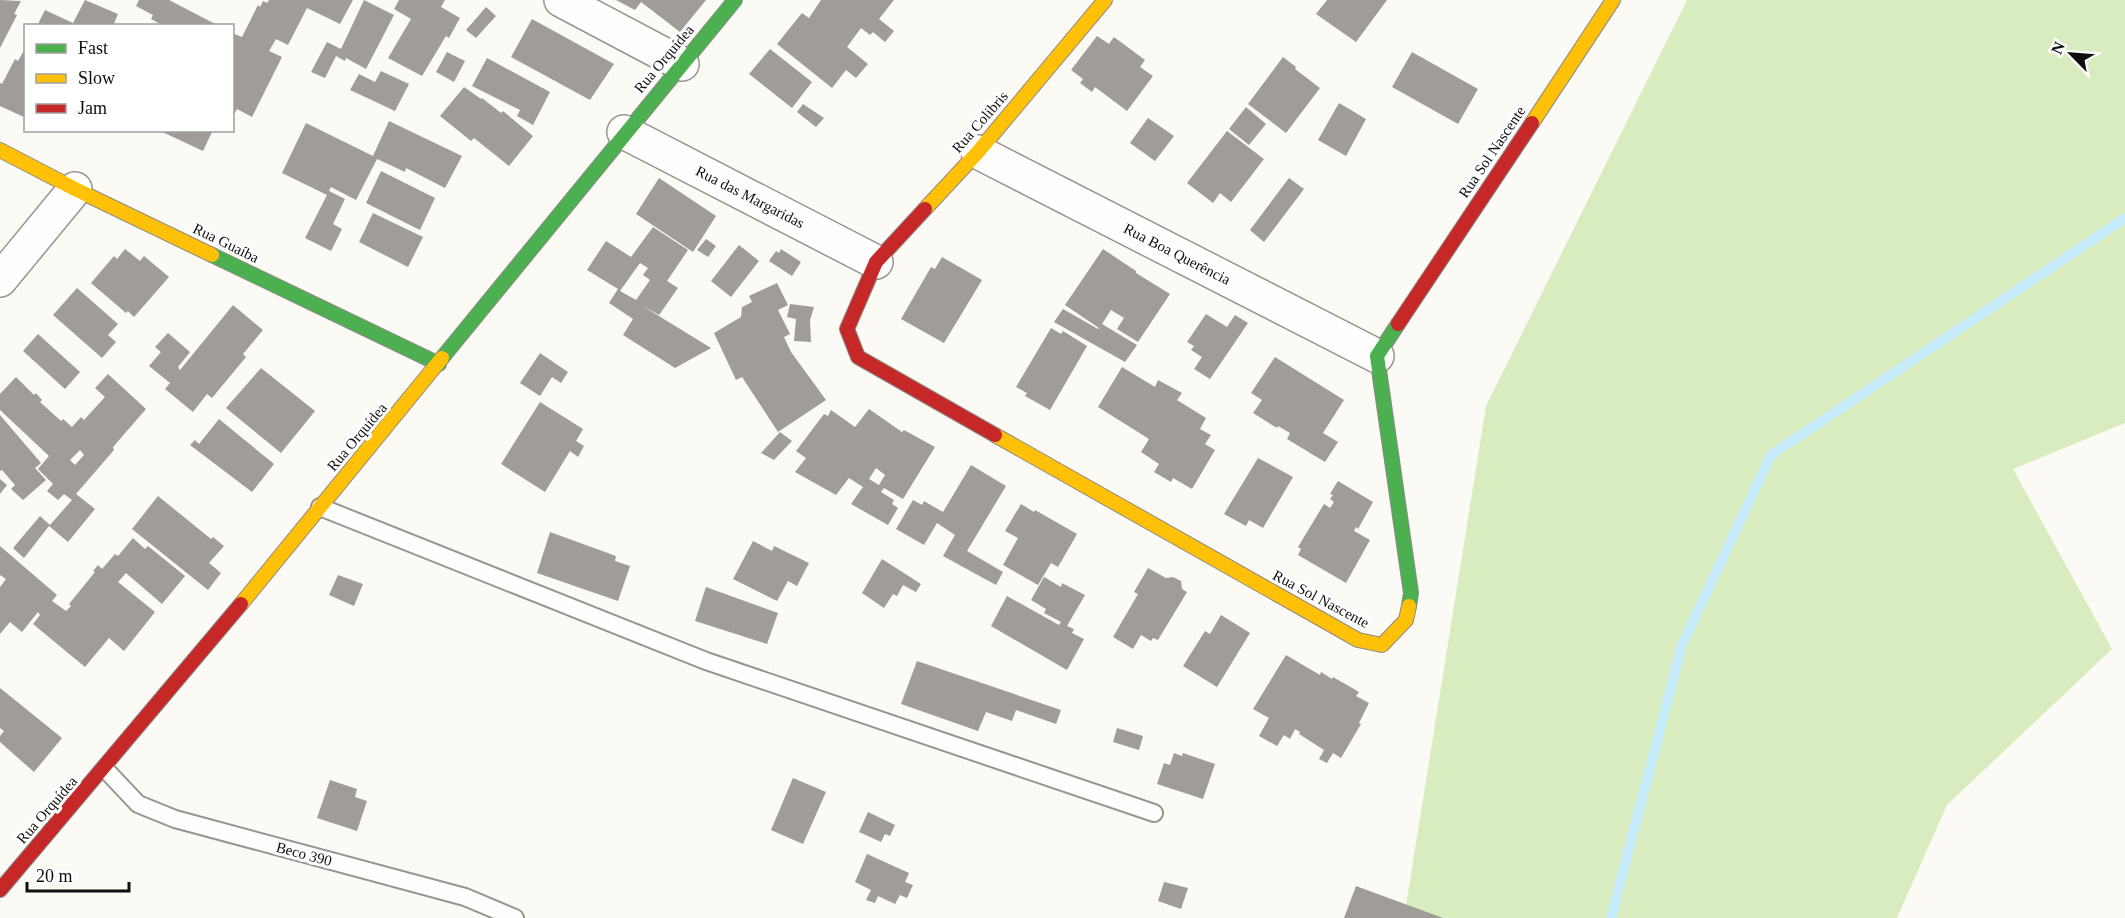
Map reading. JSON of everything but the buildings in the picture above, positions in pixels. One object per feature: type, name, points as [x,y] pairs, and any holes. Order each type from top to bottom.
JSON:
[{"type":"street","points":[[561,0],[682,64]]},
{"type":"street","name":"Rua Orquídea","points":[[0,890],[105,770],[439,364],[624,132],[735,0]]},
{"type":"street","name":"Rua Colibris","points":[[876,262],[978,152],[1105,0]]},
{"type":"street","name":"Rua Sol Nascente","points":[[876,262],[847,328],[858,357],[1358,640],[1382,645],[1406,620],[1411,594],[1377,356],[1613,0]]},
{"type":"street","name":"Rua das Margaridas","points":[[624,132],[876,262]]},
{"type":"street","name":"Rua Guaíba","points":[[0,150],[75,189],[439,364]]},
{"type":"street","name":"Rua Boa Querência","points":[[978,152],[1377,356]]},
{"type":"street","points":[[0,280],[75,189]]},
{"type":"lane","points":[[320,507],[706,661],[1154,813]]},
{"type":"lane","name":"Beco 390","points":[[105,770],[138,804],[175,819],[465,897],[515,918]]},
{"type":"green space","points":[[1687,0],[2125,0],[2125,423],[2013,469],[2112,649],[1947,805],[1897,918],[1404,918],[1486,406]]},
{"type":"waterway","points":[[1611,918],[1682,645],[1771,455],[2125,218]]},
{"type":"traffic: fast","points":[[442,358],[735,0]]},
{"type":"traffic: fast","points":[[212,255],[439,364]]},
{"type":"traffic: fast","points":[[1398,324],[1377,356],[1411,593],[1409,606]]},
{"type":"traffic: slow","points":[[925,209],[978,152],[1105,0]]},
{"type":"traffic: slow","points":[[1532,123],[1613,0]]},
{"type":"traffic: slow","points":[[0,150],[212,255]]},
{"type":"traffic: slow","points":[[241,604],[442,358]]},
{"type":"traffic: slow","points":[[995,435],[1358,640],[1382,645],[1406,620],[1409,606]]},
{"type":"traffic: jam","points":[[1398,324],[1532,123]]},
{"type":"traffic: jam","points":[[925,209],[876,262],[847,329],[858,357],[995,435]]},
{"type":"traffic: jam","points":[[0,890],[241,604]]}]
